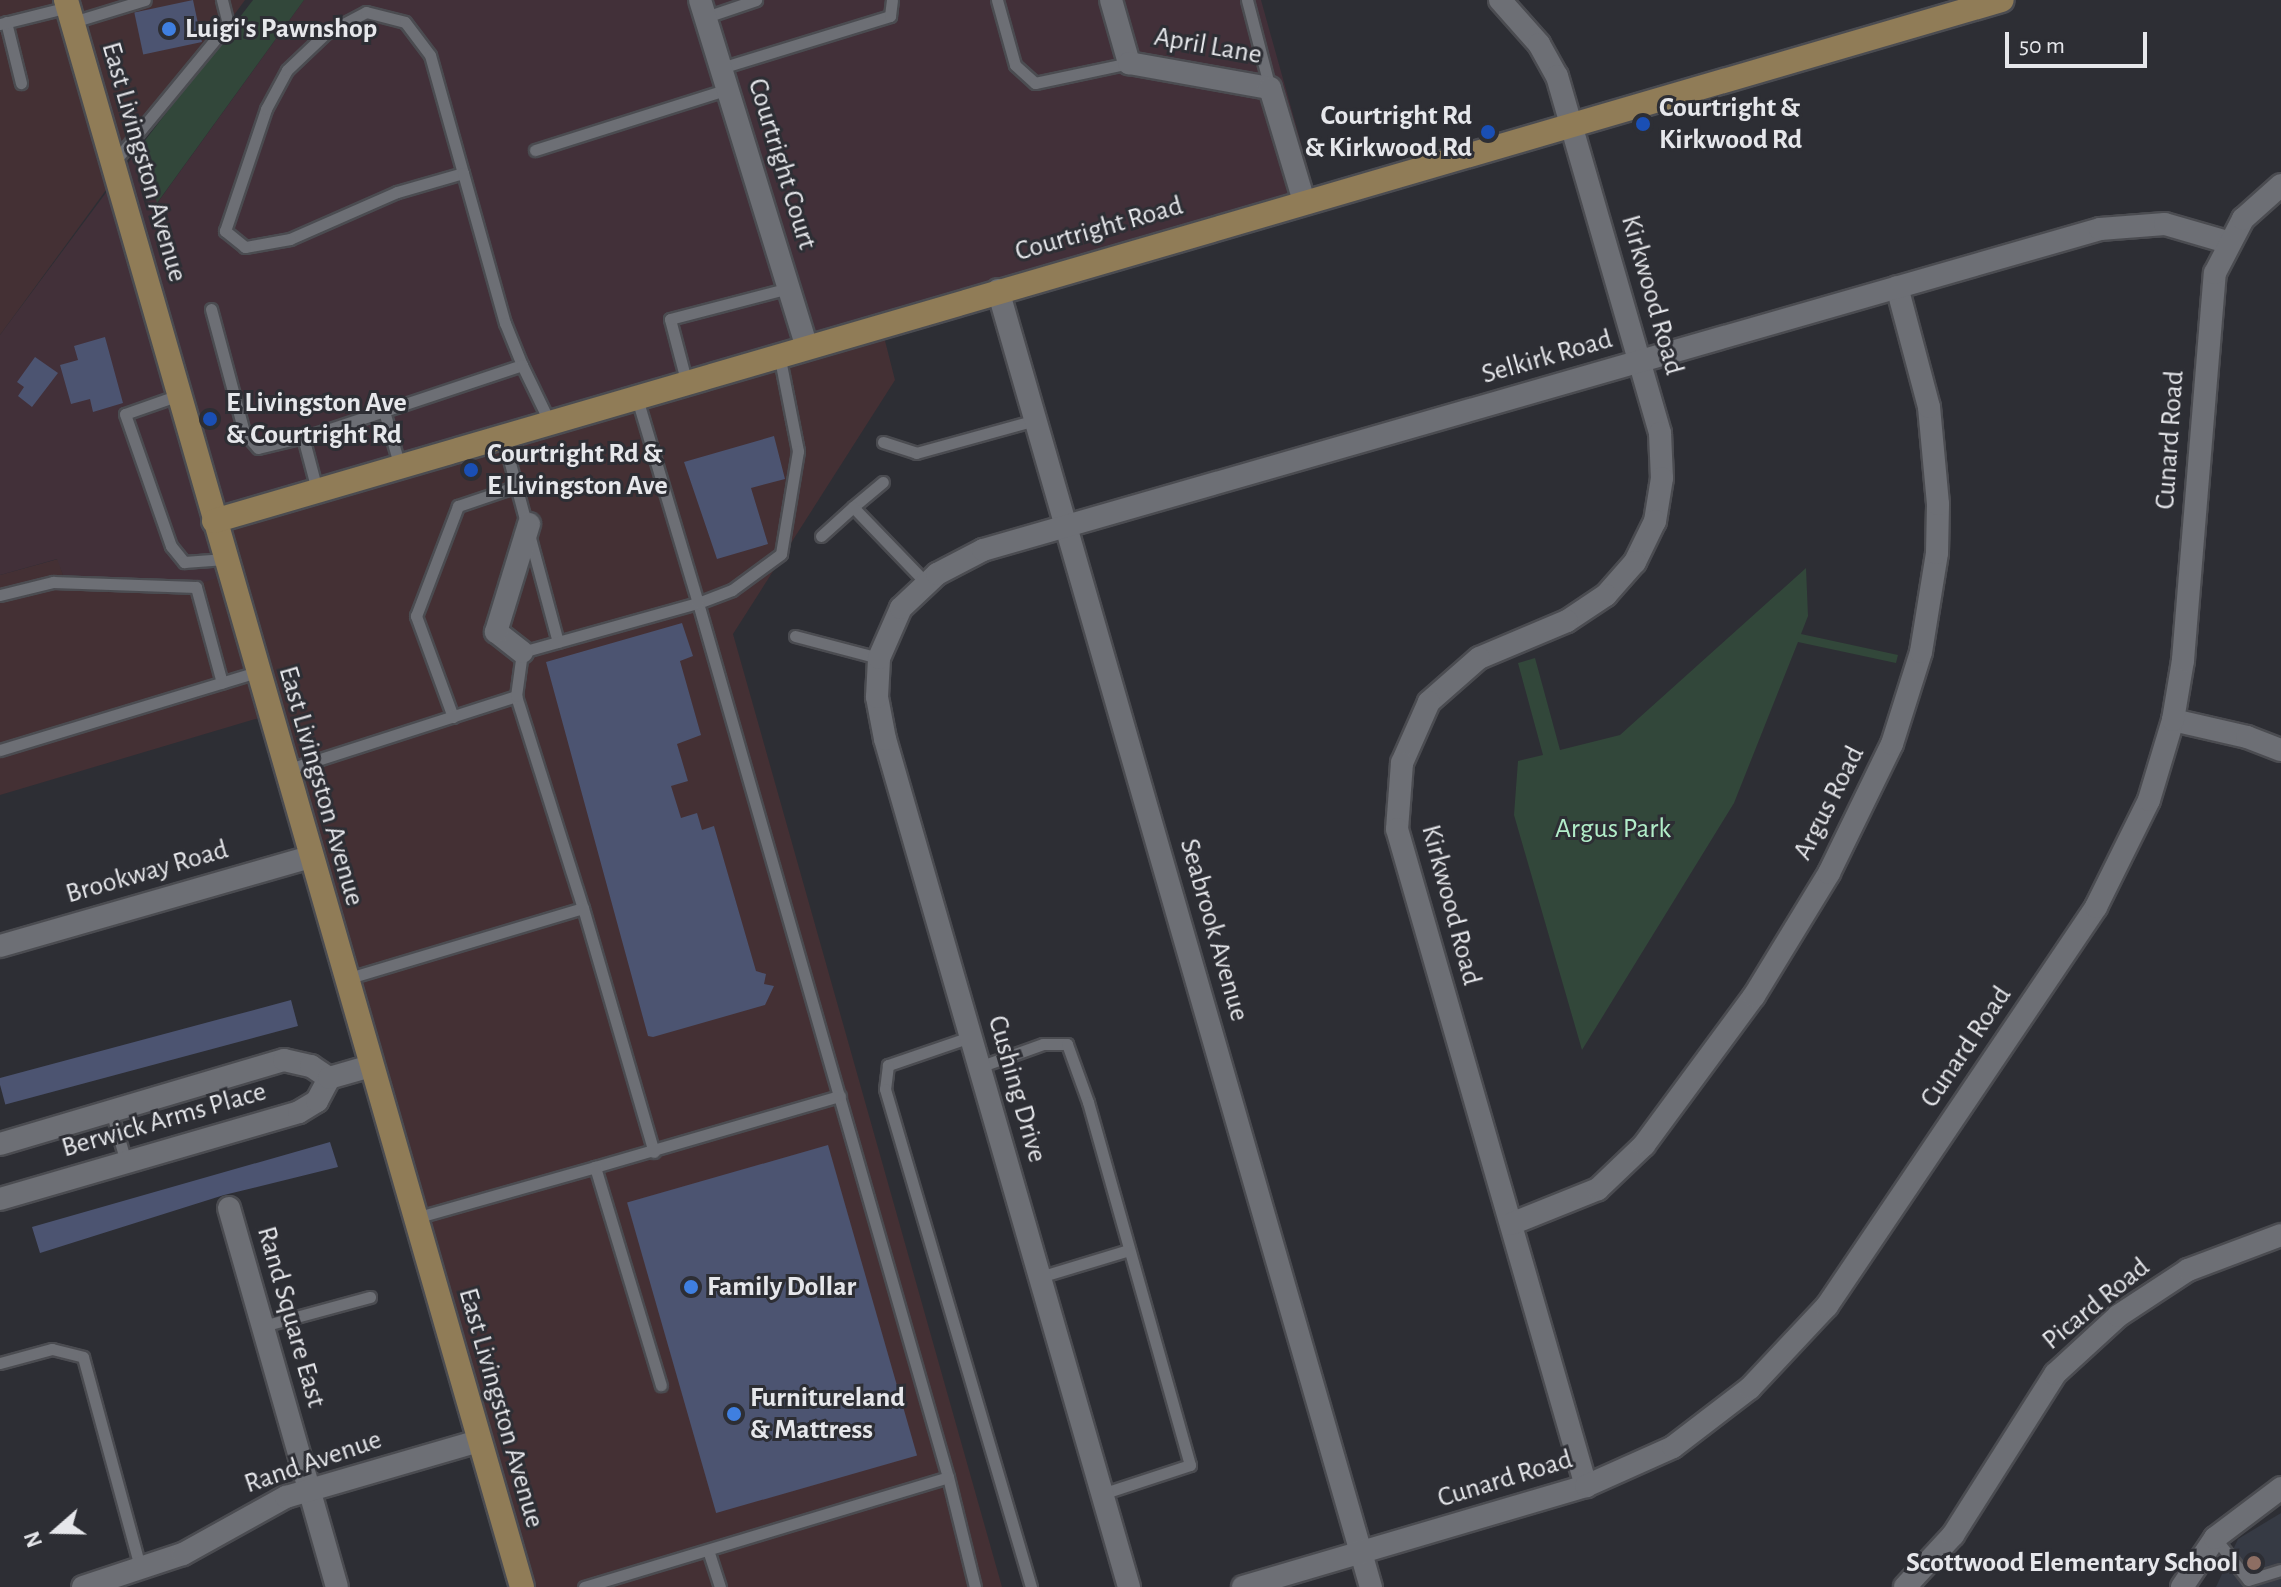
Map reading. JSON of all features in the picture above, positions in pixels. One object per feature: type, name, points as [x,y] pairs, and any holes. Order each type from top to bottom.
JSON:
[{"type":"street","name":"April Lane","points":[[1111,0],[1129,63],[1270,88],[1304,201]]},
{"type":"street","name":"Kirkwood Road","points":[[1500,0],[1539,44],[1557,76],[1660,433],[1662,478],[1655,521],[1635,562],[1606,595],[1567,621],[1479,658],[1445,685],[1417,721],[1397,784],[1402,852],[1586,1486]]},
{"type":"street","name":"Courtright Road","points":[[214,521],[687,384],[806,345],[2002,0]]},
{"type":"street","name":"East Livingston Avenue","points":[[69,9],[522,1587]]},
{"type":"street","name":"Courtright Court","points":[[703,9],[806,345]]},
{"type":"street","name":"Cunard Road","points":[[1243,1587],[1586,1486],[1684,1438],[1750,1388],[1827,1306],[2096,907],[2149,800],[2173,720],[2183,660],[2211,303],[2227,242],[2243,219],[2281,185]]},
{"type":"street","name":"Selkirk Road","points":[[901,608],[927,584],[983,550],[1897,287],[2130,224],[2165,224],[2227,242]]},
{"type":"street","name":"Argus Road","points":[[1511,1224],[1598,1189],[1644,1145],[1754,996],[1829,873],[1892,744],[1921,652],[1937,553],[1938,504],[1929,407],[1897,287]]},
{"type":"street","name":"Seabrook Avenue","points":[[998,290],[1371,1587]]},
{"type":"street","points":[[522,652],[496,632],[529,524]]},
{"type":"street","name":"Cushing Drive","points":[[901,608],[879,658],[877,697],[885,739],[1129,1587]]},
{"type":"street","points":[[2173,720],[2247,737],[2281,750]]},
{"type":"street","name":"Brookway Road","points":[[0,946],[310,857]]},
{"type":"street","name":"Berwick Arms Place","points":[[0,1144],[284,1060],[311,1066],[329,1078],[317,1101],[299,1112],[0,1199]]},
{"type":"street","points":[[329,1078],[371,1066]]},
{"type":"street","name":"Rand Square East","points":[[229,1208],[337,1587]]},
{"type":"street","name":"Picard Road","points":[[1905,1587],[1953,1535],[2055,1374],[2118,1316],[2188,1270],[2281,1235]]},
{"type":"street","name":"Rand Avenue","points":[[83,1587],[116,1582],[183,1554],[265,1505],[479,1441]]},
{"type":"street","points":[[2182,1587],[2215,1538],[2281,1488]]},
{"type":"lane","points":[[21,83],[3,23],[69,9],[145,0]]},
{"type":"lane","points":[[113,164],[228,24],[222,0]]},
{"type":"lane","points":[[703,9],[756,0]]},
{"type":"lane","points":[[997,0],[1015,65],[1035,83],[1129,63]]},
{"type":"lane","points":[[1247,0],[1270,88]]},
{"type":"lane","points":[[535,150],[725,79],[785,50],[892,6]]},
{"type":"lane","points":[[463,173],[397,192],[290,239],[245,247],[225,231],[266,109],[287,70],[326,33],[366,12],[405,22],[430,55],[522,365],[550,423]]},
{"type":"lane","points":[[687,384],[670,319],[789,288]]},
{"type":"lane","points":[[211,309],[244,432],[258,448],[303,438],[522,365]]},
{"type":"lane","points":[[654,1152],[583,908],[516,696],[522,652],[698,603],[732,590],[781,554],[798,451],[779,354]]},
{"type":"lane","points":[[179,395],[125,414],[171,546],[184,562],[225,559]]},
{"type":"lane","points":[[637,398],[840,1096],[948,1477],[975,1587]]},
{"type":"lane","points":[[384,411],[400,467]]},
{"type":"lane","points":[[883,442],[916,453],[1036,420]]},
{"type":"lane","points":[[503,437],[529,524],[558,642]]},
{"type":"lane","points":[[303,438],[318,491]]},
{"type":"lane","points":[[821,536],[883,482]]},
{"type":"lane","points":[[453,717],[416,616],[458,506],[517,486]]},
{"type":"lane","points":[[853,507],[927,584]]},
{"type":"lane","points":[[0,595],[53,582],[196,587],[222,683]]},
{"type":"lane","points":[[795,636],[879,658]]},
{"type":"lane","points":[[0,750],[257,672]]},
{"type":"lane","points":[[286,770],[516,696]]},
{"type":"lane","points":[[346,980],[583,908]]},
{"type":"lane","points":[[970,1037],[888,1065],[885,1089],[1031,1587]]},
{"type":"lane","points":[[979,1067],[1043,1044],[1067,1044],[1129,1250],[1190,1465],[1102,1494]]},
{"type":"lane","points":[[415,1218],[654,1152],[840,1096]]},
{"type":"lane","points":[[111,1111],[126,1162]]},
{"type":"lane","points":[[595,1167],[661,1385]]},
{"type":"lane","points":[[1040,1277],[1129,1250]]},
{"type":"lane","points":[[263,1326],[370,1297]]},
{"type":"lane","points":[[0,1363],[52,1349],[83,1357],[141,1571]]},
{"type":"lane","points":[[584,1587],[948,1477]]},
{"type":"lane","points":[[2215,1538],[2230,1550],[2248,1580],[2281,1570]]},
{"type":"lane","points":[[708,1550],[720,1587]]},
{"type":"shaded area","points":[[0,0],[245,0],[0,335]]},
{"type":"shaded area","points":[[304,0],[1261,0],[1316,197],[216,521],[230,575],[200,583],[63,575],[57,559],[0,575],[0,335],[140,147],[158,202]]},
{"type":"shaded area","points":[[881,325],[895,380],[733,634],[1002,1587],[520,1587],[269,715],[0,795],[0,575],[58,559],[63,575],[200,583],[216,522]]},
{"type":"shaded area","name":"Scottwood Elementary School","points":[[2281,1513],[2281,1587],[2216,1587],[2238,1539]]},
{"type":"green space","points":[[253,0],[304,0],[157,203],[140,147]]},
{"type":"green space","name":"Argus Park","points":[[1806,568],[1808,616],[1801,634],[1898,655],[1896,663],[1798,642],[1734,803],[1582,1050],[1514,815],[1518,761],[1543,755],[1518,663],[1535,658],[1560,750],[1620,735]]},
{"type":"building","name":"Luigi's Pawnshop","points":[[193,0],[202,42],[143,55],[134,12]]},
{"type":"building","points":[[105,337],[123,403],[93,412],[90,399],[71,404],[60,365],[78,360],[74,346]]},
{"type":"building","points":[[35,357],[58,373],[32,407],[18,396],[24,387],[17,382]]},
{"type":"building","points":[[774,436],[785,479],[751,488],[768,544],[717,559],[684,462]]},
{"type":"building","points":[[682,623],[693,656],[680,661],[701,735],[677,744],[688,781],[671,786],[681,818],[697,813],[702,830],[714,826],[756,971],[766,974],[764,984],[774,986],[765,1005],[653,1037],[648,1036],[546,662]]},
{"type":"building","points":[[291,1000],[298,1026],[5,1105],[0,1078]]},
{"type":"building","points":[[330,1142],[338,1167],[224,1195],[40,1253],[32,1227]]},
{"type":"building","points":[[828,1145],[917,1455],[716,1513],[627,1203]]},
{"type":"place","name":"Luigi's Pawnshop","points":[[169,29]]},
{"type":"place","name":"Courtright & Kirkwood Rd","points":[[1643,124]]},
{"type":"place","name":"Courtright Rd & Kirkwood Rd","points":[[1488,132]]},
{"type":"place","name":"E Livingston Ave & Courtright Rd","points":[[210,419]]},
{"type":"place","name":"Courtright Rd & E Livingston Ave","points":[[471,470]]},
{"type":"place","name":"Family Dollar","points":[[691,1287]]},
{"type":"place","name":"Furnitureland & Mattress","points":[[734,1414]]},
{"type":"place","name":"Scottwood Elementary School","points":[[2254,1563]]}]
